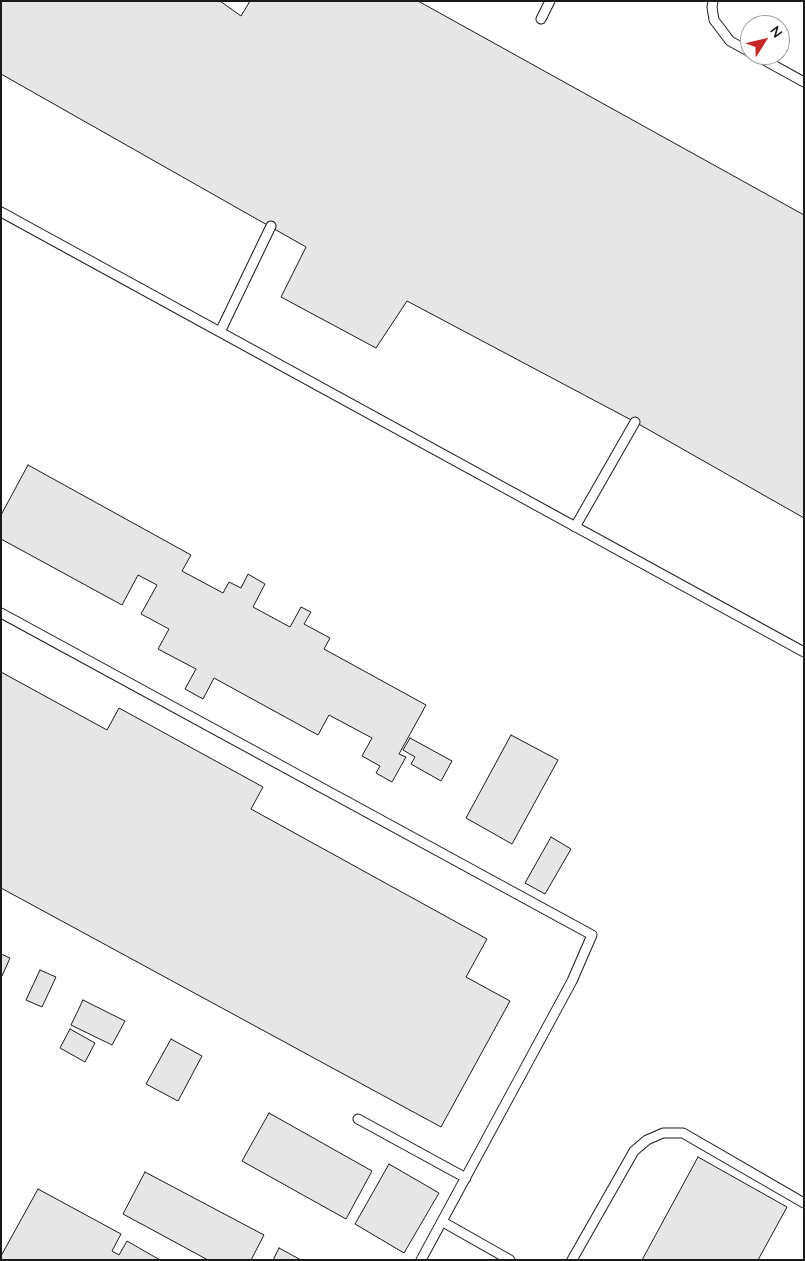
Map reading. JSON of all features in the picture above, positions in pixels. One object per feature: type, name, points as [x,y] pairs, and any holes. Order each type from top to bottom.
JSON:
[{"type":"lane","points":[[541,18],[550,1]]},
{"type":"lane","points":[[713,1],[714,20],[730,41],[740,46]]},
{"type":"lane","points":[[774,65],[804,82]]},
{"type":"lane","points":[[1,212],[804,652]]},
{"type":"lane","points":[[220,332],[271,226]]},
{"type":"lane","points":[[575,527],[635,422]]},
{"type":"lane","points":[[1,613],[592,935],[572,981],[421,1260]]},
{"type":"lane","points":[[358,1119],[466,1178]]},
{"type":"lane","points":[[572,1260],[634,1151],[648,1140],[664,1134],[683,1133],[804,1202]]},
{"type":"lane","points":[[443,1222],[510,1260]]},
{"type":"building","points":[[1,1],[220,1],[241,16],[250,1],[418,1],[804,215],[804,518],[635,422],[407,301],[376,348],[281,297],[306,247],[1,74]]},
{"type":"building","points":[[28,465],[191,555],[182,571],[223,593],[229,582],[241,588],[248,574],[265,584],[253,607],[290,627],[301,607],[311,612],[304,624],[330,638],[324,649],[426,705],[399,754],[406,757],[392,782],[376,773],[380,766],[362,756],[372,738],[329,715],[318,735],[214,678],[203,699],[185,689],[196,669],[158,649],[169,629],[141,614],[157,585],[138,575],[122,605],[1,539],[1,515]]},
{"type":"building","points":[[1,672],[107,730],[119,708],[263,787],[251,809],[487,939],[466,977],[510,1001],[441,1127],[1,888]]},
{"type":"building","points":[[511,735],[558,760],[512,844],[466,818]]},
{"type":"building","points":[[410,738],[452,761],[441,781],[411,764],[415,757],[403,750]]},
{"type":"building","points":[[551,837],[571,849],[545,894],[525,883]]},
{"type":"building","points":[[1,954],[10,958],[2,976],[1,976]]},
{"type":"building","points":[[40,970],[56,977],[42,1007],[26,1000]]},
{"type":"building","points":[[83,1000],[125,1021],[112,1045],[71,1025]]},
{"type":"building","points":[[70,1029],[95,1043],[85,1062],[60,1048]]},
{"type":"building","points":[[171,1039],[202,1056],[178,1101],[146,1084]]},
{"type":"building","points":[[269,1113],[372,1171],[346,1219],[242,1161]]},
{"type":"building","points":[[698,1157],[787,1207],[758,1260],[642,1260]]},
{"type":"building","points":[[389,1164],[439,1193],[404,1253],[355,1224]]},
{"type":"building","points":[[145,1172],[264,1235],[251,1260],[208,1260],[123,1214]]},
{"type":"building","points":[[38,1189],[121,1234],[112,1251],[119,1255],[127,1241],[160,1260],[1,1260],[1,1256]]},
{"type":"building","points":[[279,1248],[301,1260],[273,1260]]}]
